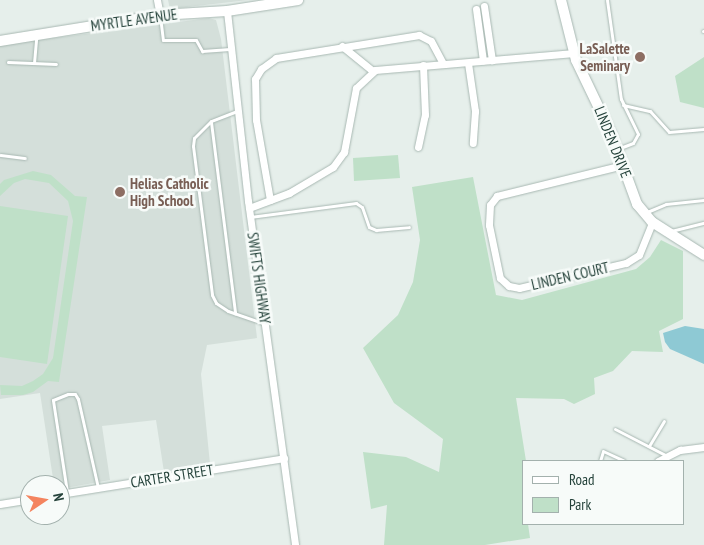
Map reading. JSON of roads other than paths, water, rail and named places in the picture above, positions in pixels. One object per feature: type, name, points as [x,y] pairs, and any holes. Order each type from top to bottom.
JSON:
[{"type":"street","points":[[158,0],[160,15]]},
{"type":"street","name":"MYRTLE AVENUE","points":[[0,40],[160,15],[227,11],[298,0]]},
{"type":"street","name":"LINDEN DRIVE","points":[[562,0],[574,53],[617,149],[637,204],[652,222],[704,255]]},
{"type":"street","points":[[484,6],[492,60]]},
{"type":"street","points":[[476,9],[483,61]]},
{"type":"street","name":"SWIFTS HIGHWAY","points":[[227,11],[250,217],[284,458],[294,545]]},
{"type":"street","points":[[270,200],[256,120],[255,79],[261,69],[276,58],[342,46],[425,36],[443,64]]},
{"type":"street","points":[[342,46],[373,71]]},
{"type":"street","points":[[249,208],[303,186],[333,167],[344,152],[356,88],[373,71],[389,66],[468,63],[574,53]]},
{"type":"street","points":[[468,63],[475,111],[473,143]]},
{"type":"street","points":[[418,147],[425,115],[424,65]]},
{"type":"street","name":"LINDEN COURT","points":[[622,165],[497,196],[490,205],[489,225],[500,278],[509,286],[519,288],[626,262],[640,256],[652,222]]},
{"type":"street","points":[[660,460],[680,450],[704,446]]},
{"type":"street","name":"CARTER STREET","points":[[70,492],[284,458]]},
{"type":"street","points":[[0,504],[20,501]]},
{"type":"lane","points":[[608,0],[623,105],[637,138],[617,149]]},
{"type":"lane","points":[[160,15],[163,40],[196,40],[202,51],[231,49]]},
{"type":"lane","points":[[34,63],[36,35]]},
{"type":"lane","points":[[8,62],[56,64]]},
{"type":"lane","points":[[623,105],[650,110],[669,132],[704,129]]},
{"type":"lane","points":[[238,111],[211,121],[194,138],[192,146],[216,303],[235,313],[265,324]]},
{"type":"lane","points":[[211,121],[235,313]]},
{"type":"lane","points":[[0,155],[25,158]]},
{"type":"lane","points":[[644,214],[666,204],[704,200]]},
{"type":"lane","points":[[250,217],[356,203],[362,206],[369,226],[376,230],[410,227]]},
{"type":"lane","points":[[667,232],[704,223]]},
{"type":"lane","points":[[62,475],[53,400],[61,394],[72,393],[77,397],[98,488]]},
{"type":"lane","points":[[649,446],[664,421]]},
{"type":"lane","points":[[615,429],[668,456]]},
{"type":"lane","points":[[600,460],[604,451],[622,460]]},
{"type":"water","points":[[685,326],[704,329],[704,364],[670,349],[665,342],[663,333]]},
{"type":"place","name":"LaSalette Seminary","points":[[640,57]]},
{"type":"place","name":"Helias Catholic High School","points":[[120,192]]}]
